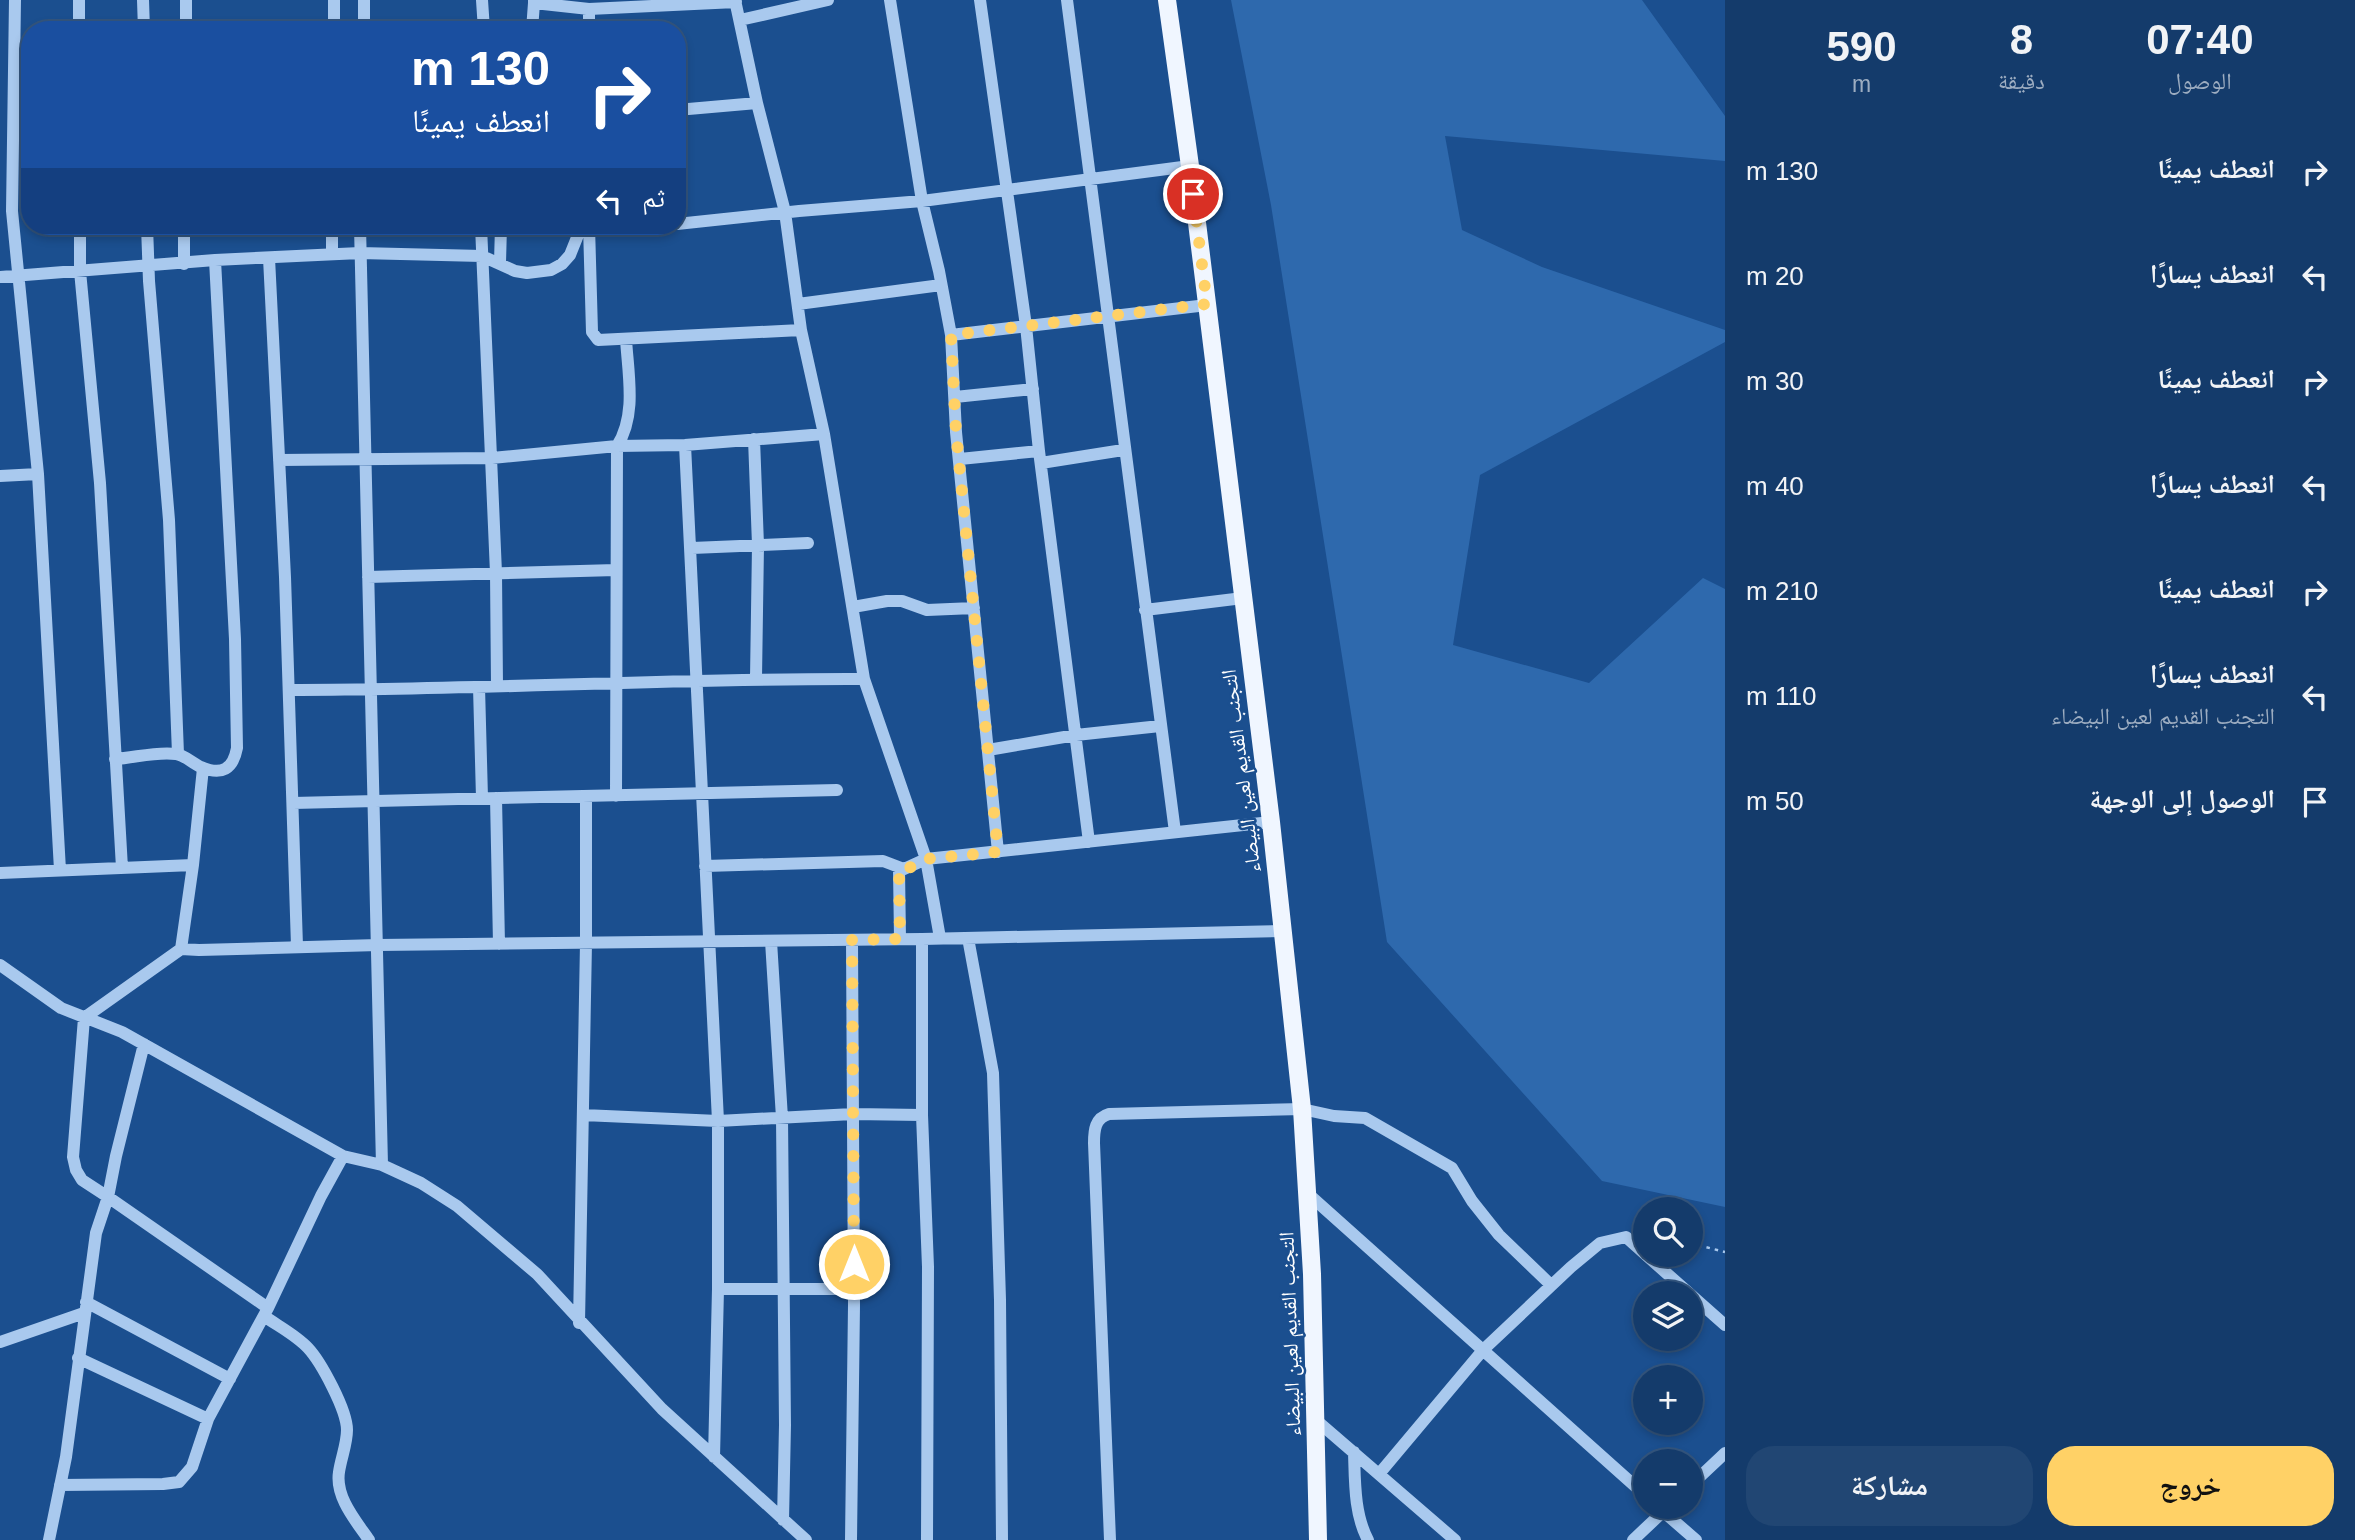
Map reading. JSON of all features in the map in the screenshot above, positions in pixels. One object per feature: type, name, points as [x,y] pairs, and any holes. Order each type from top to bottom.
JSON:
[{"type":"main road","name":"التجنب القديم لعين البيضاء","points":[[1167,0],[1271,822],[1302,1109],[1312,1274],[1318,1540]]},
{"type":"street","points":[[15,0],[12,211],[38,474],[60,870]]},
{"type":"street","points":[[79,0],[79,21]]},
{"type":"street","points":[[144,0],[144,21]]},
{"type":"street","points":[[186,0],[186,21]]},
{"type":"street","points":[[334,0],[334,21]]},
{"type":"street","points":[[363,0],[364,21]]},
{"type":"street","points":[[482,0],[483,21]]},
{"type":"street","points":[[740,19],[828,0]]},
{"type":"street","points":[[890,0],[922,201],[951,335],[960,459],[998,852]]},
{"type":"street","points":[[981,0],[1026,326],[1089,842]]},
{"type":"street","points":[[1066,0],[1175,832]]},
{"type":"street","points":[[533,21],[534,1],[589,9],[736,1],[757,103],[785,212],[801,330],[824,434],[864,679],[926,859],[940,938]]},
{"type":"street","points":[[589,9],[589,21]]},
{"type":"street","points":[[686,109],[757,103]]},
{"type":"street","points":[[686,223],[922,201],[1190,166]]},
{"type":"street","points":[[80,235],[80,271],[100,483],[122,868]]},
{"type":"street","points":[[147,235],[169,520],[178,754]]},
{"type":"street","points":[[184,235],[184,264]]},
{"type":"street","points":[[332,235],[332,254]]},
{"type":"street","points":[[360,235],[379,945],[382,1165]]},
{"type":"street","points":[[481,235],[492,458],[497,686]]},
{"type":"street","points":[[500,263],[501,235]]},
{"type":"street","points":[[0,276],[215,260],[360,253],[482,256],[515,271],[527,273],[551,270],[562,264],[570,255],[578,235]]},
{"type":"street","points":[[589,235],[593,337],[598,340],[801,330]]},
{"type":"street","points":[[269,258],[290,690],[297,946]]},
{"type":"street","points":[[115,759],[178,754],[203,768],[225,769],[231,767],[237,748],[235,639],[215,260]]},
{"type":"street","points":[[798,304],[941,285]]},
{"type":"street","points":[[951,335],[1207,304]]},
{"type":"street","points":[[616,796],[617,446],[625,431],[629,405],[626,339]]},
{"type":"street","points":[[955,397],[1033,389]]},
{"type":"street","points":[[279,460],[492,458],[617,446],[685,445],[824,434]]},
{"type":"street","points":[[754,439],[758,545],[756,678]]},
{"type":"street","points":[[685,445],[718,1121],[714,1457]]},
{"type":"street","points":[[960,459],[1040,457],[1123,450]]},
{"type":"street","points":[[0,475],[38,474]]},
{"type":"street","points":[[692,548],[808,543]]},
{"type":"street","points":[[368,577],[616,570]]},
{"type":"street","points":[[1145,610],[1243,598]]},
{"type":"street","points":[[853,607],[902,601],[927,610],[974,608]]},
{"type":"street","points":[[290,690],[372,690],[756,678],[864,679]]},
{"type":"street","points":[[479,687],[482,798]]},
{"type":"street","points":[[988,750],[1076,735],[1160,726]]},
{"type":"street","points":[[181,949],[203,768]]},
{"type":"street","points":[[293,803],[837,790]]},
{"type":"street","points":[[579,1322],[586,797]]},
{"type":"street","points":[[496,798],[499,944]]},
{"type":"street","points":[[705,866],[883,862],[899,869],[909,868],[926,859],[1271,822]]},
{"type":"street","points":[[0,873],[193,865]]},
{"type":"street","points":[[899,869],[900,939]]},
{"type":"street","points":[[369,1540],[348,1508],[340,1489],[338,1475],[347,1432],[345,1414],[310,1350],[266,1312],[108,1197],[90,1187],[76,1170],[73,1157],[85,1018],[181,949],[922,939],[1283,931]]},
{"type":"street","points":[[968,938],[993,1073],[1000,1300],[1002,1540]]},
{"type":"street","points":[[922,939],[922,1115],[928,1267],[927,1540]]},
{"type":"street","points":[[851,1540],[854,1289],[852,940]]},
{"type":"street","points":[[771,941],[782,1118],[783,1520]]},
{"type":"street","points":[[0,965],[61,1008],[122,1032],[343,1156],[382,1165],[421,1183],[457,1206],[537,1274],[662,1409],[806,1540]]},
{"type":"street","points":[[48,1540],[60,1485],[96,1233],[108,1197],[144,1044]]},
{"type":"street","points":[[1110,1540],[1094,1143],[1097,1122],[1102,1116],[1302,1109],[1334,1116],[1365,1118],[1452,1168],[1472,1201],[1499,1235],[1552,1285]]},
{"type":"street","points":[[583,1115],[718,1121],[853,1114],[922,1115]]},
{"type":"street","points":[[60,1485],[163,1485],[179,1482],[192,1467],[208,1419],[266,1312],[343,1156]]},
{"type":"street","points":[[1306,1192],[1633,1484]]},
{"type":"street","points":[[1379,1474],[1483,1350],[1570,1267],[1606,1241],[1626,1237],[1633,1244]]},
{"type":"street","points":[[1659,1267],[1725,1325]]},
{"type":"street","points":[[718,1289],[854,1289]]},
{"type":"street","points":[[0,1342],[85,1307],[230,1379]]},
{"type":"street","points":[[78,1358],[208,1419]]},
{"type":"street","points":[[1316,1420],[1455,1540]]},
{"type":"street","points":[[1354,1452],[1356,1493],[1363,1532],[1368,1540]]},
{"type":"street","points":[[1703,1474],[1725,1453]]},
{"type":"street","points":[[1633,1540],[1653,1519]]},
{"type":"street","points":[[1674,1519],[1696,1540]]},
{"type":"path","points":[[1703,1246],[1725,1252]]},
{"type":"shaded area","points":[[1231,0],[1642,0],[1725,116],[1725,161],[1445,136],[1462,230],[1542,267],[1725,330],[1725,342],[1480,475],[1453,645],[1589,683],[1703,578],[1725,589],[1725,1207],[1703,1202],[1703,1197],[1678,1197],[1602,1181],[1387,942],[1271,205]]},
{"type":"route","points":[[854,1264],[852,940],[900,939],[899,869],[909,868],[926,859],[998,852],[956,432],[951,335],[1207,304],[1193,194]]}]
